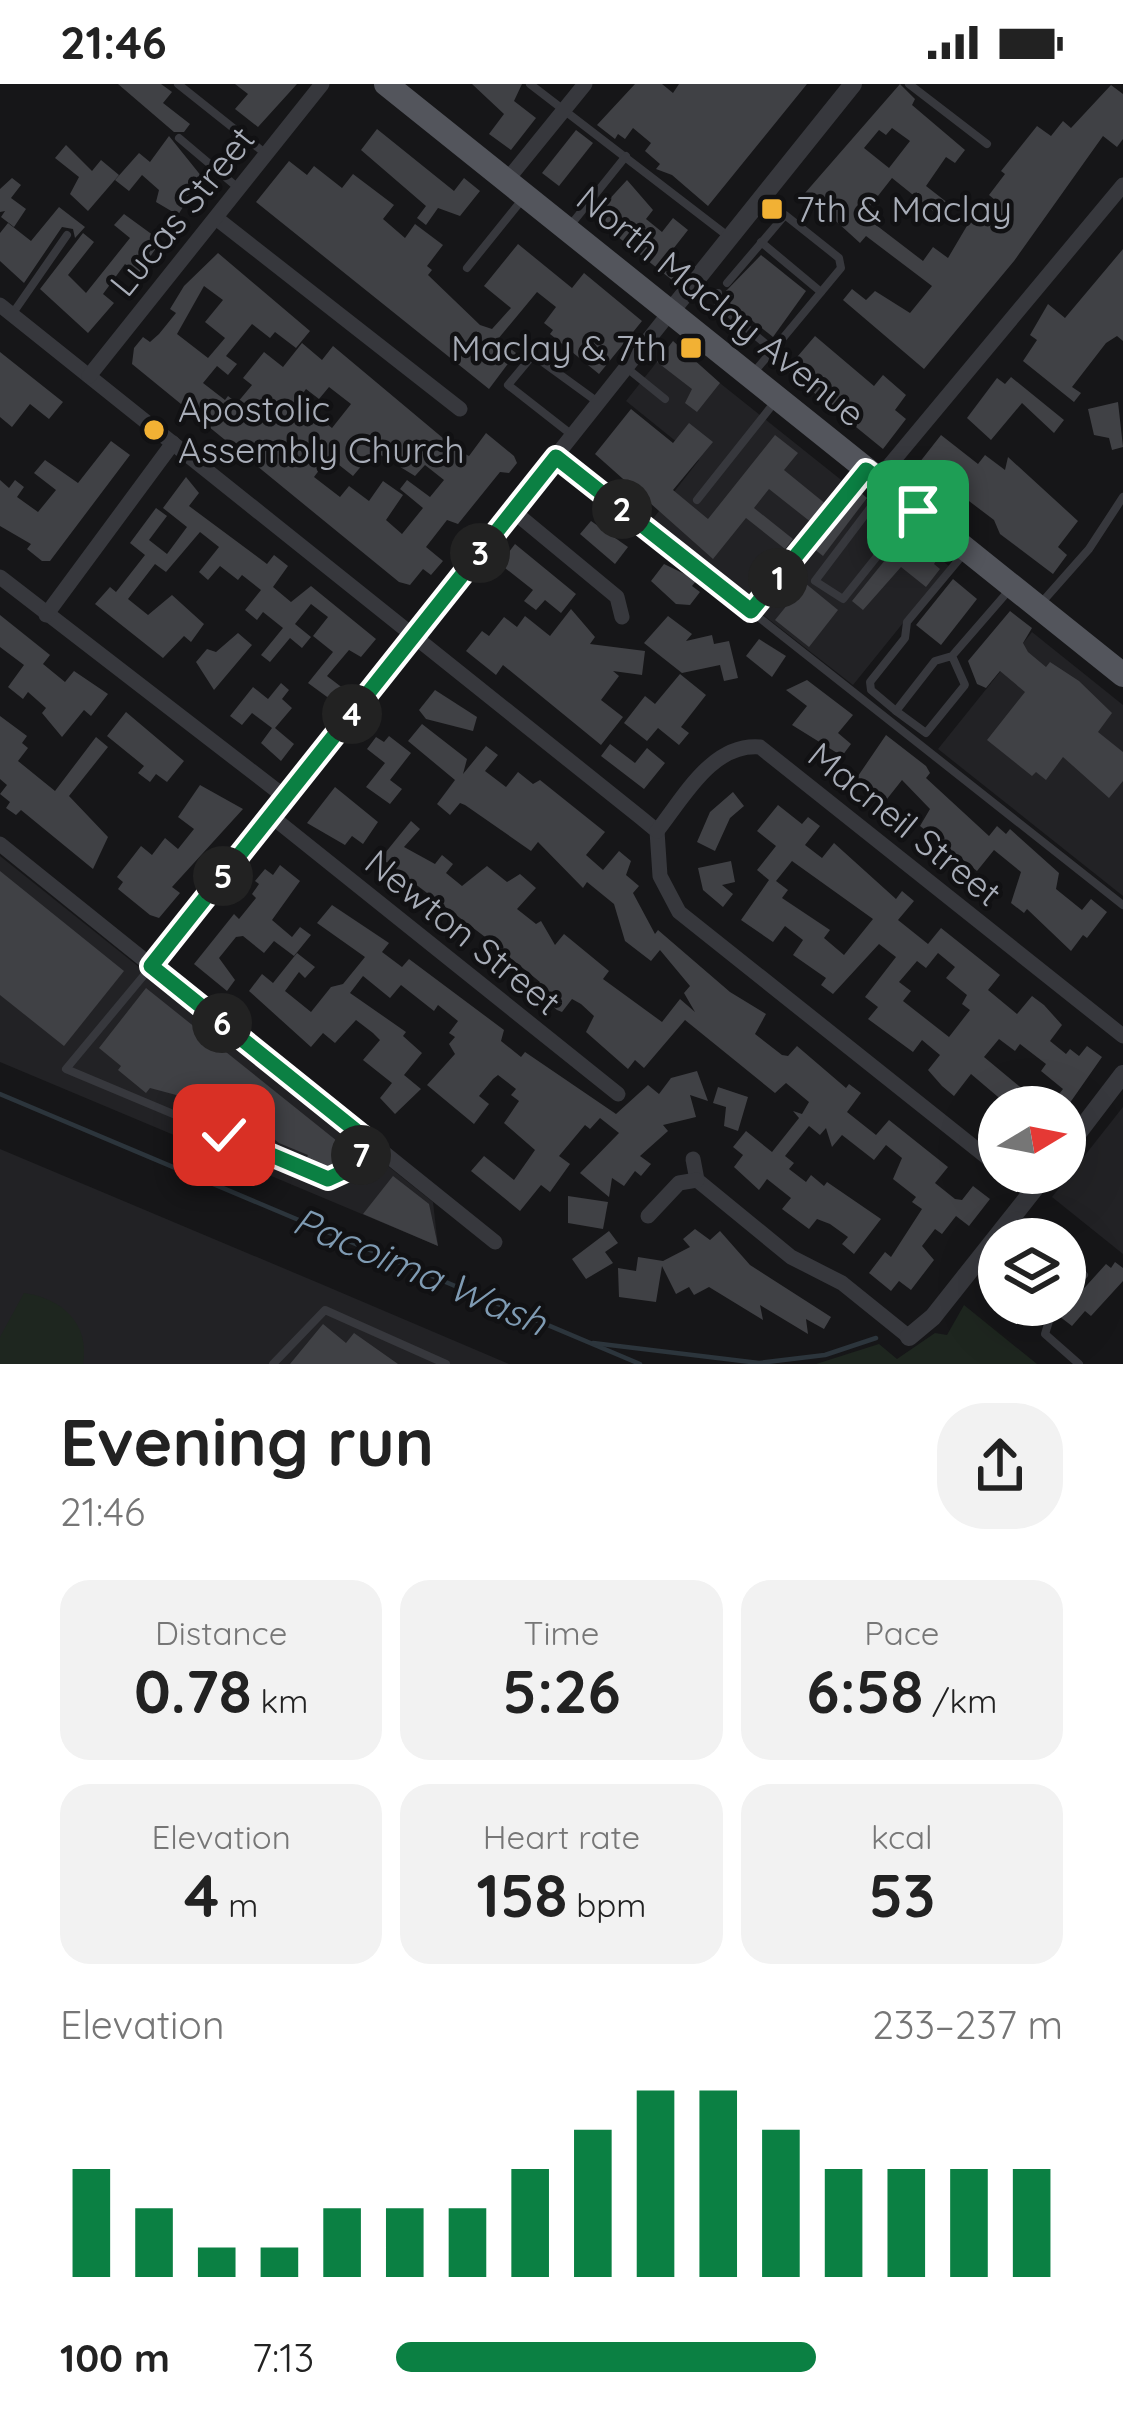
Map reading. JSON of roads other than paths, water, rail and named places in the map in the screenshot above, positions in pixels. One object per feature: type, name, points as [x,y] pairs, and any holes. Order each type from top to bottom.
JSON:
[{"type":"main road","name":"North Maclay Avenue","points":[[386,84],[1123,675]]},
{"type":"street","name":"Lucas Street","points":[[89,376],[322,84]]},
{"type":"street","points":[[516,188],[585,84]]},
{"type":"street","points":[[151,966],[853,84]]},
{"type":"street","points":[[877,478],[1123,185]]},
{"type":"street","points":[[215,218],[460,409]]},
{"type":"street","points":[[6,310],[657,831],[660,877],[680,912],[978,1151]]},
{"type":"street","points":[[46,615],[173,443]]},
{"type":"street","points":[[513,511],[616,597],[622,617]]},
{"type":"street","points":[[0,577],[285,797]]},
{"type":"street","name":"Macneil Street","points":[[657,831],[718,756],[737,745],[760,747],[1123,1036]]},
{"type":"street","name":"Newton Street","points":[[271,816],[618,1094]]},
{"type":"street","points":[[0,844],[495,1242]]},
{"type":"street","points":[[1086,1122],[1123,1074]]},
{"type":"street","points":[[693,1159],[697,1180],[791,1256],[842,1283],[909,1337],[978,1267]]},
{"type":"street","points":[[648,1216],[679,1183],[697,1180]]},
{"type":"lane","points":[[178,84],[266,154]]},
{"type":"lane","points":[[530,84],[733,234],[758,245],[821,292]]},
{"type":"lane","points":[[909,84],[987,144]]},
{"type":"lane","points":[[179,138],[239,188]]},
{"type":"lane","points":[[568,229],[626,156]]},
{"type":"lane","points":[[467,268],[516,188]]},
{"type":"lane","points":[[727,283],[785,215],[839,258],[841,268],[752,376]]},
{"type":"lane","points":[[6,310],[67,236]]},
{"type":"lane","points":[[718,293],[718,304],[773,350]]},
{"type":"lane","points":[[573,436],[508,385],[533,356],[599,403]]},
{"type":"lane","points":[[627,368],[665,399]]},
{"type":"lane","points":[[697,500],[778,397]]},
{"type":"lane","points":[[556,457],[1122,904]]},
{"type":"lane","points":[[877,478],[815,581],[843,599],[915,509]]},
{"type":"lane","points":[[751,611],[877,478]]},
{"type":"lane","points":[[1038,607],[1100,536],[1123,497]]},
{"type":"lane","points":[[952,656],[965,685],[926,733],[871,690],[870,682],[905,638],[908,622],[967,550]]},
{"type":"lane","points":[[896,711],[935,661],[952,656],[1012,586]]},
{"type":"lane","points":[[151,966],[66,1069],[328,1179],[352,1168],[370,1142]]},
{"type":"lane","points":[[273,1364],[325,1310],[446,1364]]},
{"type":"lane","points":[[1048,1326],[1046,1334],[1079,1364]]},
{"type":"waterway","name":"Pacoima Wash","points":[[0,1094],[640,1364]]},
{"type":"waterway","points":[[593,1343],[759,1363],[825,1355],[876,1338]]},
{"type":"place","name":"7th & Maclay","points":[[772,209]]},
{"type":"place","name":"Maclay & 7th","points":[[691,348]]},
{"type":"place","name":"Apostolic Assembly Church","points":[[154,430]]}]
